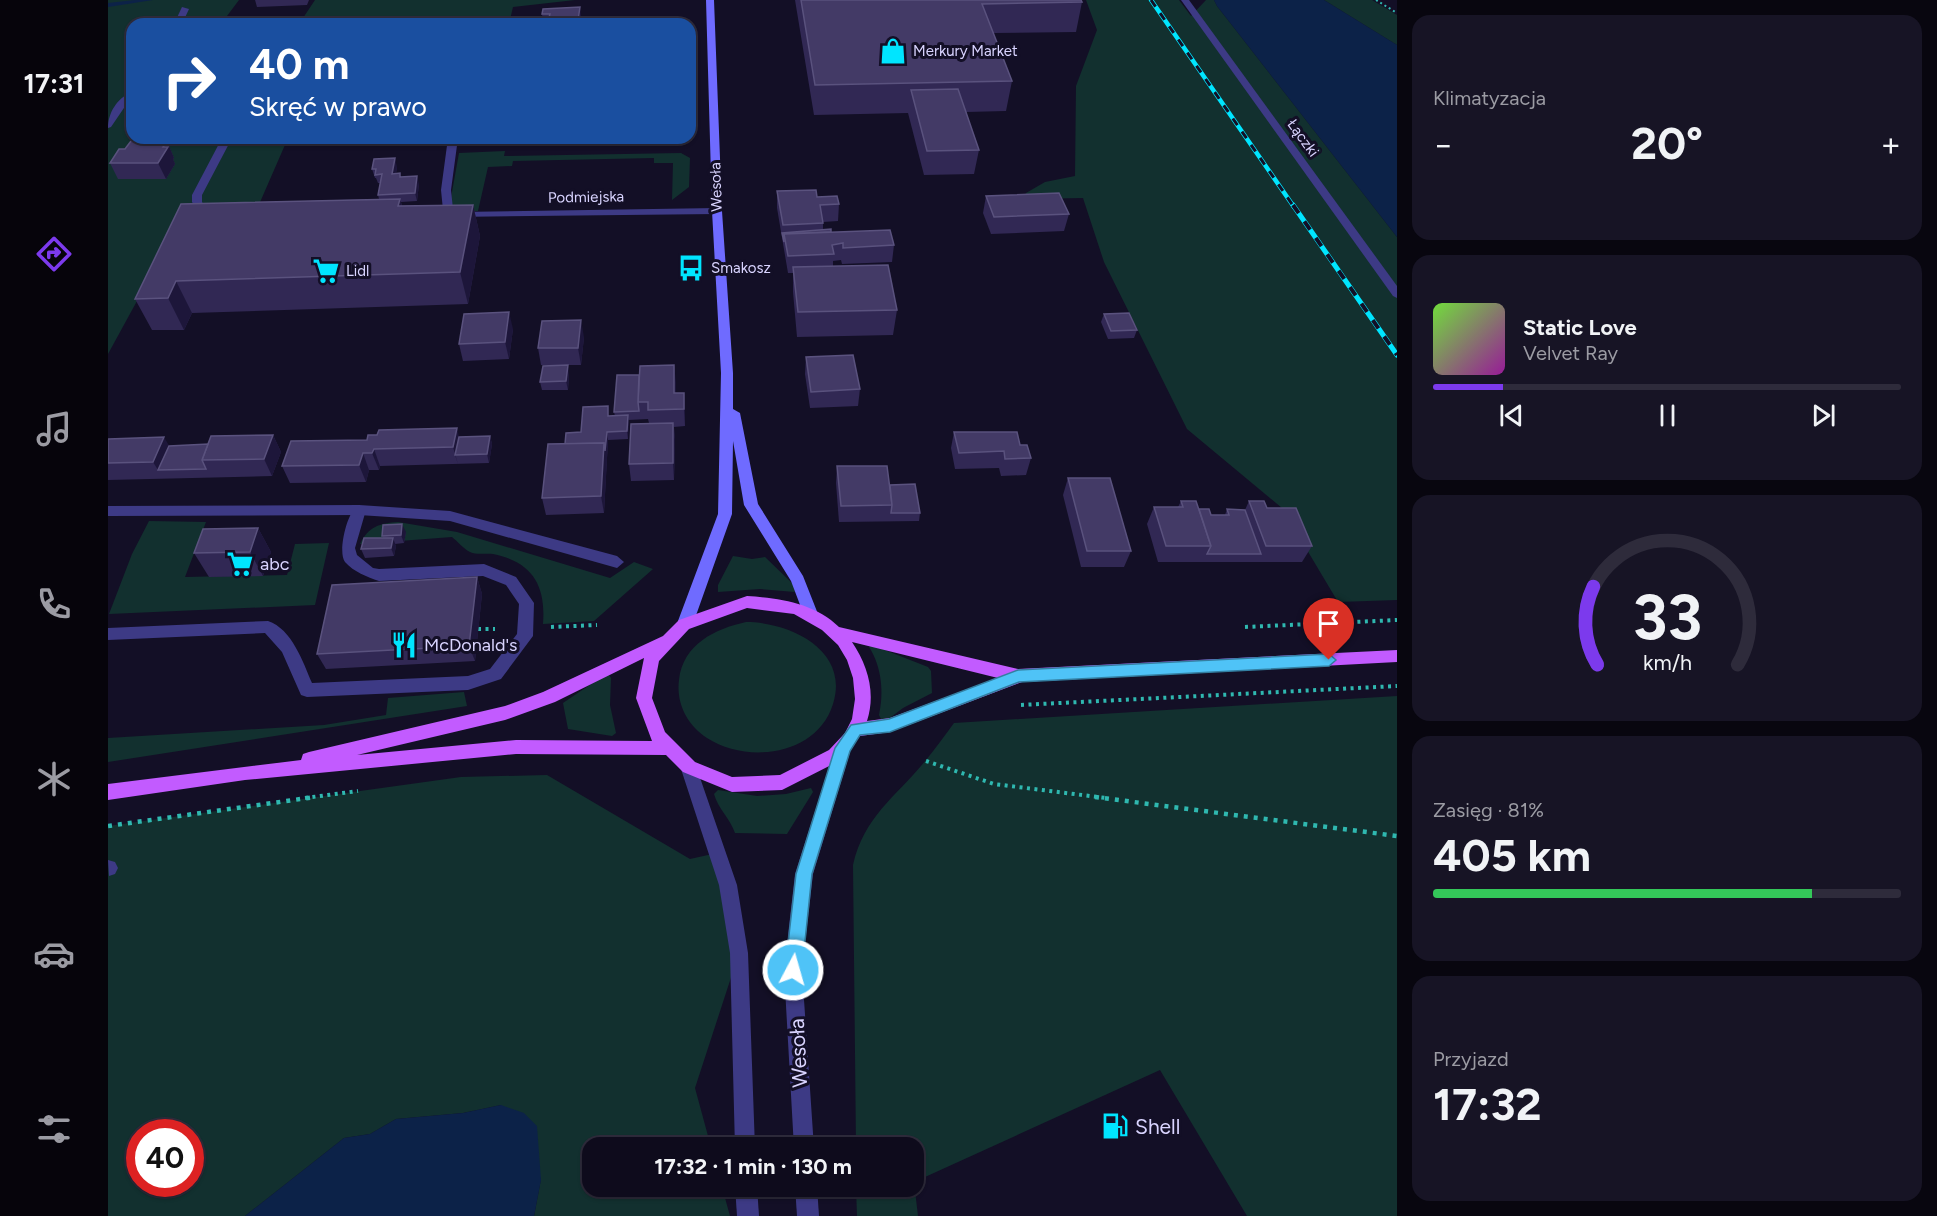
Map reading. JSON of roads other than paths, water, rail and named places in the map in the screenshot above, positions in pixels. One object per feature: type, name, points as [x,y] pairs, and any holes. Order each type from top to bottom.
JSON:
[{"type":"main road","name":"Wesoła","points":[[686,621],[725,514],[727,374],[717,211],[710,0]]},
{"type":"main road","name":"Wesoła","points":[[727,374],[751,505],[798,580],[810,614]]},
{"type":"main road","points":[[747,602],[779,604],[810,614],[836,632],[850,649],[862,678],[863,709],[856,729],[843,748],[819,768],[789,781],[754,786],[720,782],[689,769],[664,748],[649,722],[643,694],[648,666],[663,642],[686,621],[715,608],[747,602]]},
{"type":"main road","points":[[836,632],[1018,676],[1397,656]]},
{"type":"main road","points":[[244,773],[445,729],[505,713],[549,697],[663,642]]},
{"type":"main road","points":[[856,729],[890,725],[1018,676]]},
{"type":"main road","points":[[108,792],[244,773],[516,747],[664,748]]},
{"type":"street","name":"Łączki","points":[[1185,0],[1397,294]]},
{"type":"street","points":[[181,18],[185,9]]},
{"type":"street","points":[[108,125],[126,99]]},
{"type":"street","points":[[214,218],[203,211],[197,202],[197,195],[224,144]]},
{"type":"street","points":[[452,144],[446,190],[448,210],[455,214]]},
{"type":"street","name":"Podmiejska","points":[[432,215],[717,211]]},
{"type":"street","points":[[108,634],[268,627],[281,636],[290,650],[307,690],[468,683],[495,674],[525,636],[527,603],[511,581],[484,570],[379,575],[368,572],[350,558],[348,549],[359,510]]},
{"type":"street","points":[[108,511],[359,510],[450,516],[617,562]]},
{"type":"street","name":"Wesoła","points":[[803,1137],[793,970],[804,874],[843,748]]},
{"type":"street","points":[[689,769],[728,885],[739,953],[745,1137]]},
{"type":"street","points":[[747,1197],[748,1216]]},
{"type":"street","points":[[807,1197],[808,1216]]},
{"type":"water","points":[[1214,0],[1324,0],[1397,45],[1397,237],[1217,6]]},
{"type":"water","points":[[501,1105],[524,1113],[537,1126],[541,1180],[534,1216],[245,1216],[344,1138],[370,1134],[396,1119],[463,1113]]},
{"type":"waterway","points":[[108,5],[150,0]]},
{"type":"railway","points":[[1151,0],[1294,207]]},
{"type":"railway","points":[[1293,205],[1397,355]]},
{"type":"place","name":"Merkury Market","points":[[893,51]]},
{"type":"place","name":"Smakosz","points":[[691,268]]},
{"type":"place","name":"Lidl","points":[[326,271]]},
{"type":"place","name":"abc","points":[[240,564]]},
{"type":"place","name":"McDonald's","points":[[404,645]]},
{"type":"place","name":"Shell","points":[[1115,1126]]}]
